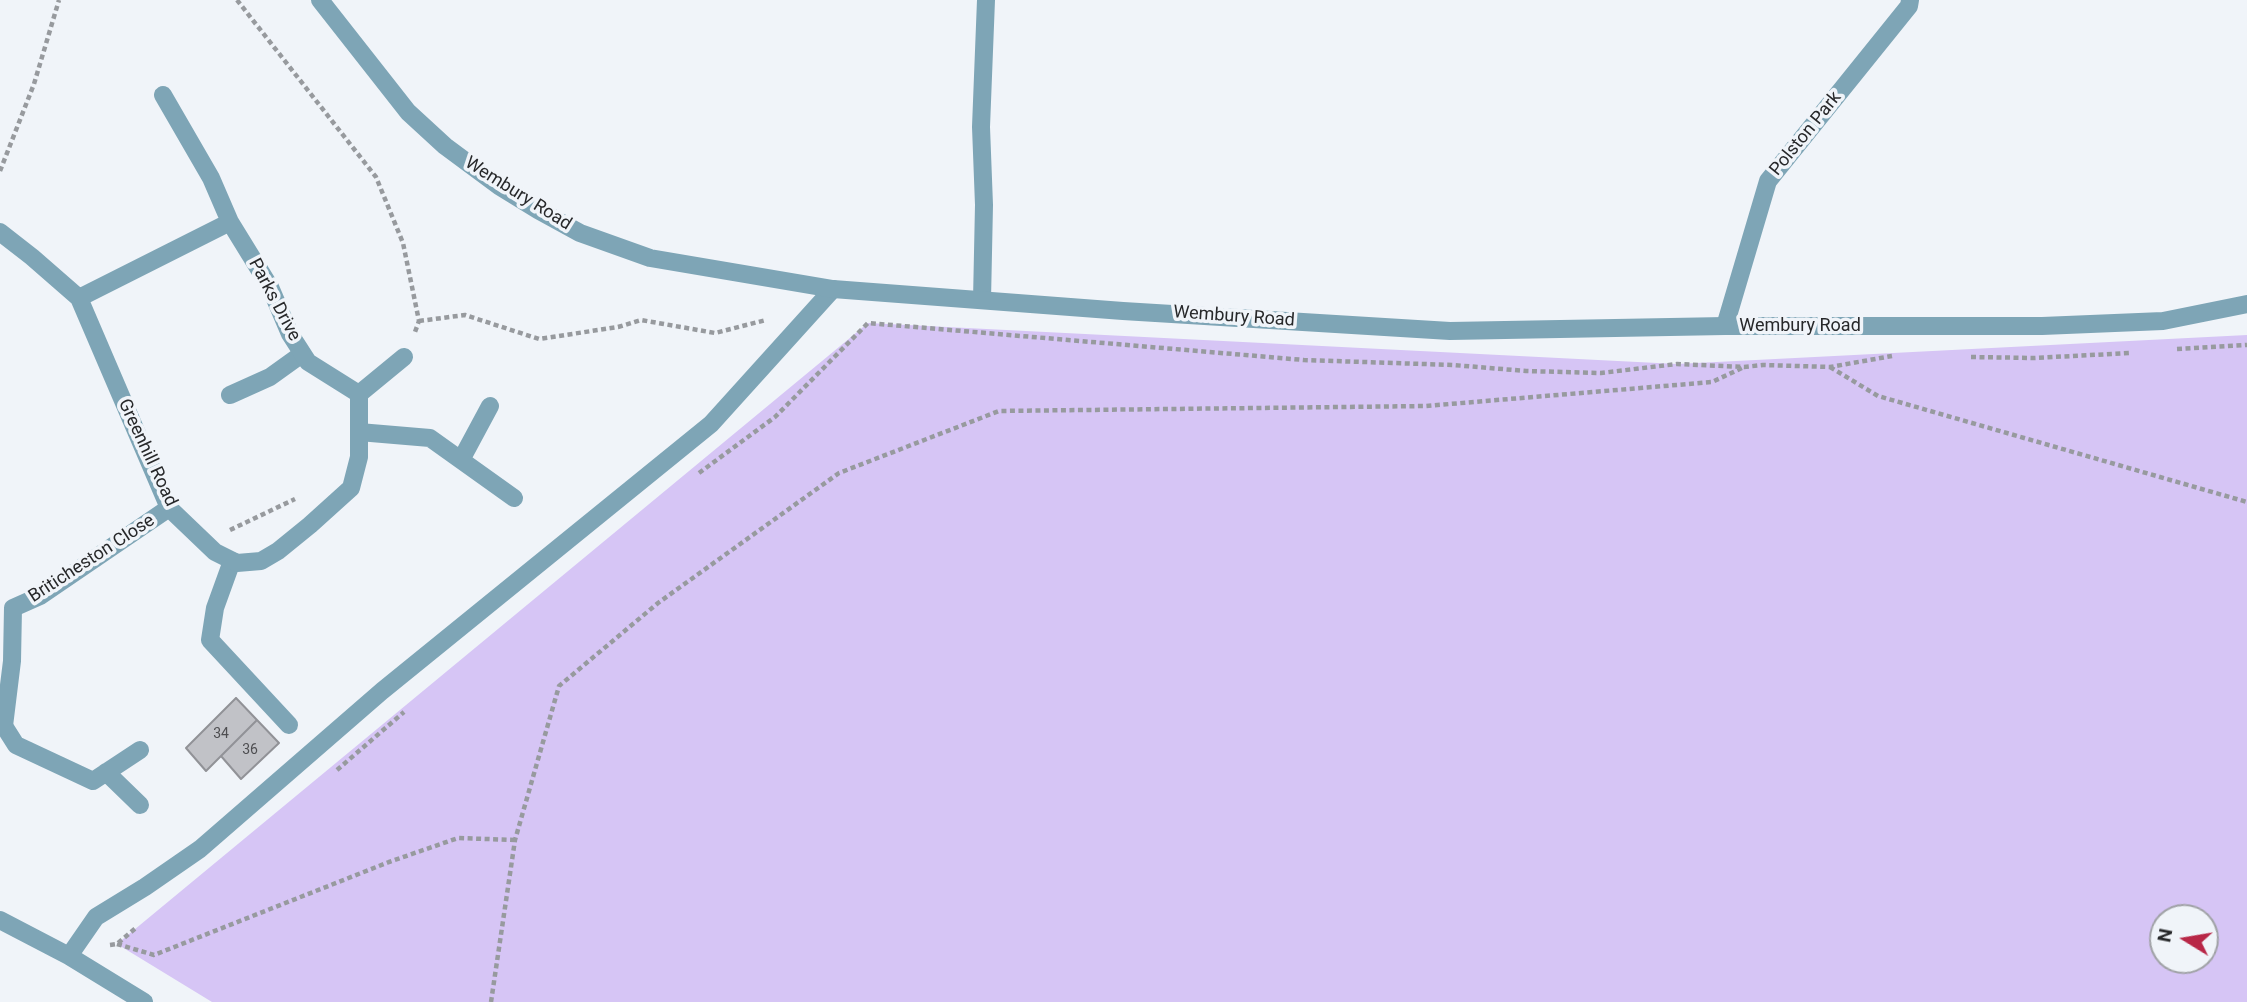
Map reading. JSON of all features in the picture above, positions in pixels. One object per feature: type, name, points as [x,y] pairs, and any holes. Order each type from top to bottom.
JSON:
[{"type":"street","name":"Wembury Road","points":[[320,0],[408,112],[445,146],[499,186],[538,210],[580,233],[650,258],[833,289],[1450,331],[1725,326],[2042,326],[2162,321],[2247,304]]},
{"type":"street","points":[[982,300],[984,205],[981,127],[986,0]]},
{"type":"street","name":"Polston Park","points":[[1725,326],[1769,181],[1909,6],[1910,0]]},
{"type":"street","name":"Parks Drive","points":[[163,95],[211,178],[230,222],[271,287],[289,334],[302,354],[308,362],[359,394]]},
{"type":"street","points":[[79,298],[230,222]]},
{"type":"street","name":"Greenhill Road","points":[[0,232],[79,298],[169,508],[215,552],[232,561]]},
{"type":"street","points":[[69,956],[96,916],[145,887],[200,849],[382,691],[711,424],[833,289]]},
{"type":"street","points":[[230,395],[270,377],[302,354]]},
{"type":"street","points":[[289,726],[210,640],[215,608],[232,561],[261,561],[278,551],[351,488],[359,457],[359,394],[404,357]]},
{"type":"street","points":[[461,460],[490,406]]},
{"type":"street","points":[[359,432],[430,438],[514,498]]},
{"type":"street","name":"Briticheston Close","points":[[106,772],[93,781],[16,745],[4,726],[12,661],[7,603],[40,596],[169,508]]},
{"type":"street","points":[[140,750],[106,772],[140,805]]},
{"type":"street","points":[[0,920],[69,956],[144,1002]]},
{"type":"path","points":[[0,171],[34,84],[59,0]]},
{"type":"path","points":[[237,0],[376,177],[403,243],[419,321],[404,357]]},
{"type":"path","points":[[419,321],[466,315],[539,339],[618,327],[641,320],[715,333],[772,318]]},
{"type":"path","points":[[491,1002],[514,840],[559,686],[658,603],[839,472],[999,411],[1426,406],[1712,382],[1744,367]]},
{"type":"path","points":[[1830,367],[1878,396],[2247,502]]},
{"type":"path","points":[[204,542],[301,496]]},
{"type":"path","points":[[117,944],[154,955],[389,862],[458,838],[514,840]]},
{"type":"shaded area","points":[[868,323],[1677,364],[2247,335],[2247,1002],[212,1002],[117,944]]},
{"type":"building","points":[[236,698],[257,720],[206,771],[186,748]]},
{"type":"building","points":[[257,720],[279,743],[241,779],[221,756]]}]
